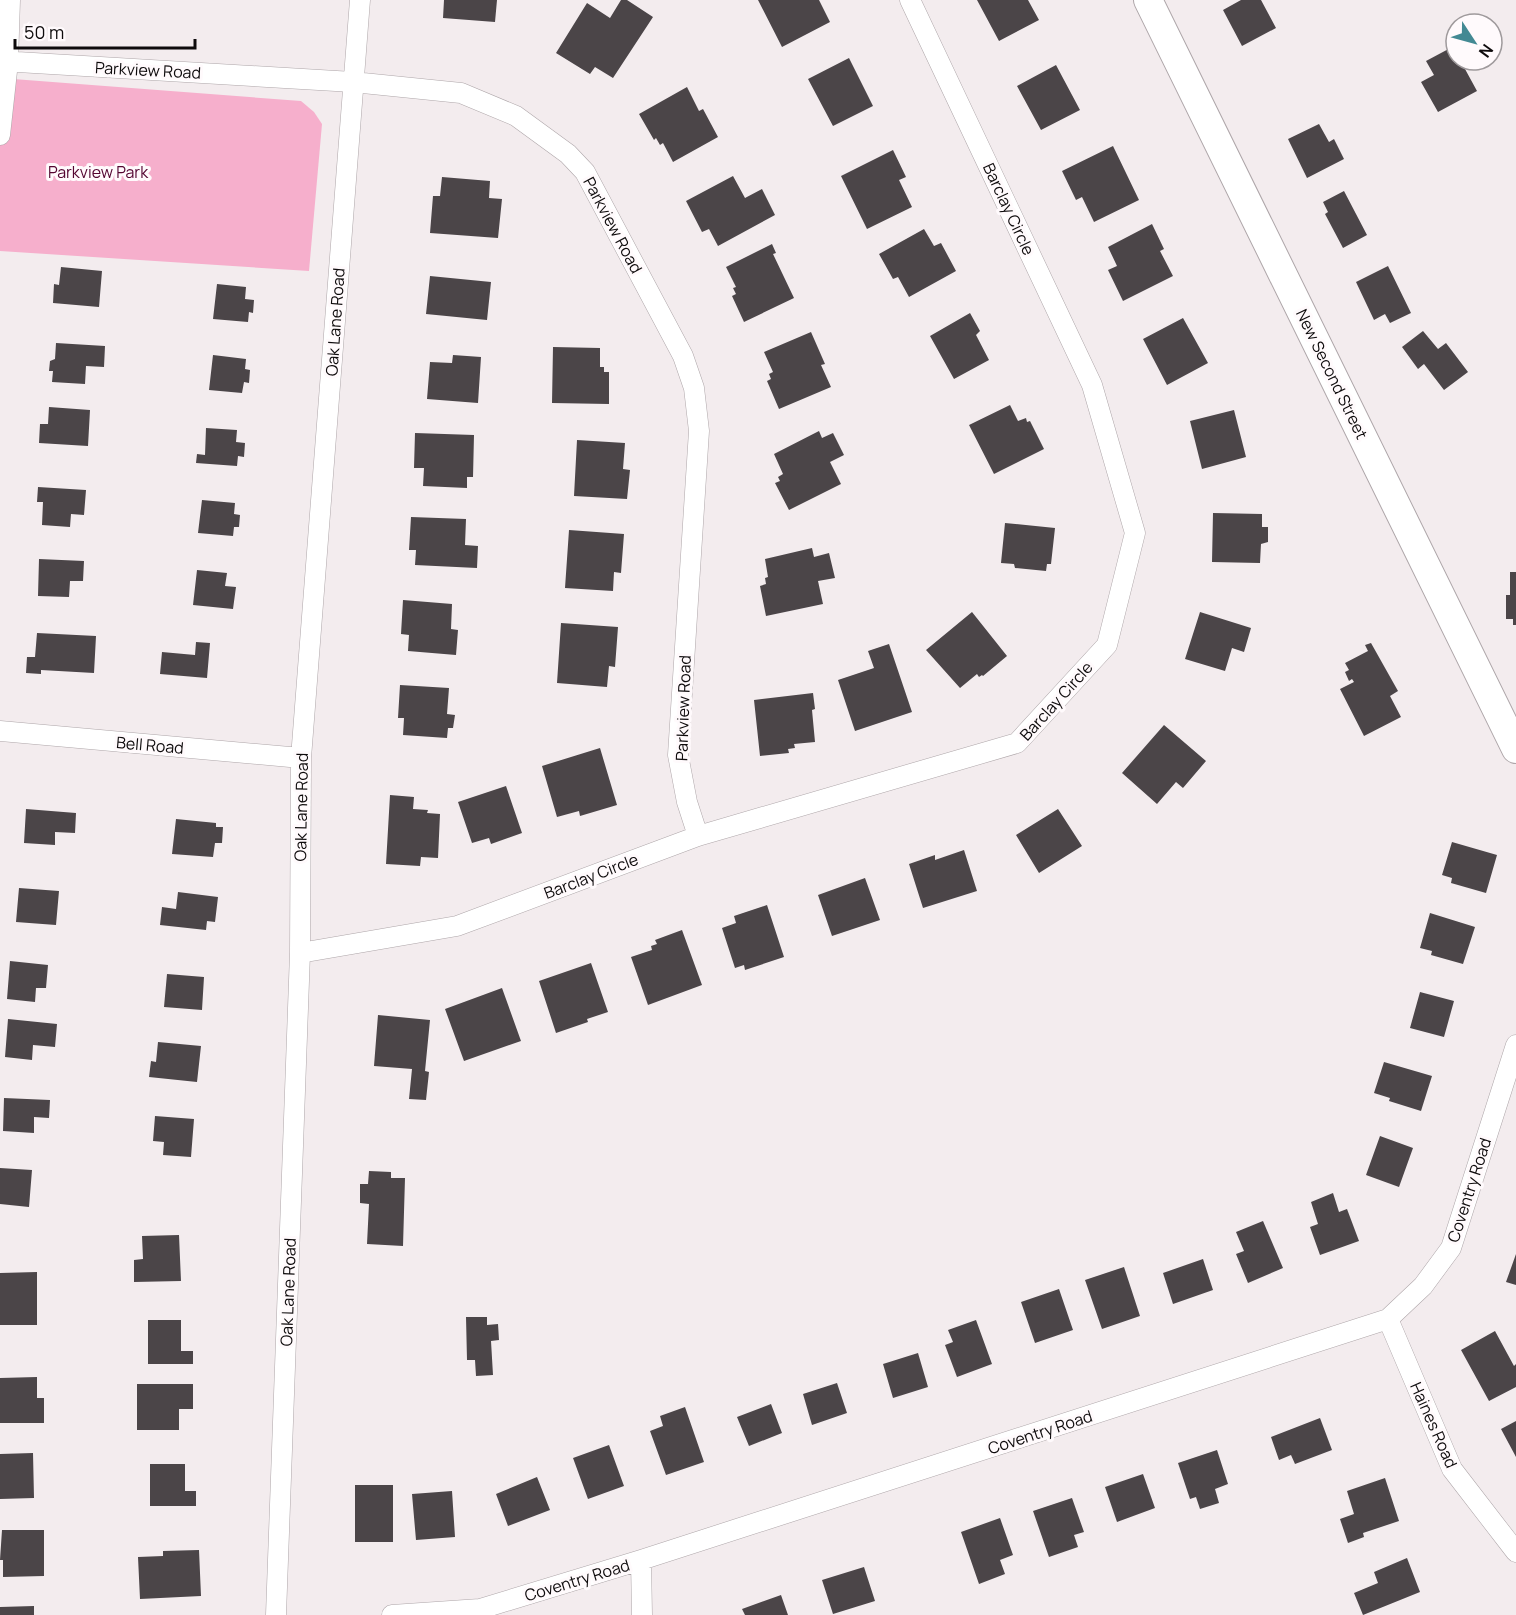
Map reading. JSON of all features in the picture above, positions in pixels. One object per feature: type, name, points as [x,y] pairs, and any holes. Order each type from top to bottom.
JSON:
[{"type":"street","points":[[0,135],[10,0]]},
{"type":"street","name":"Oak Lane Road","points":[[276,1615],[300,953],[301,758],[360,0]]},
{"type":"street","name":"Barclay Circle","points":[[300,953],[457,927],[698,836],[1017,743],[1107,645],[1135,533],[1092,385],[910,0]]},
{"type":"street","name":"New Second Street","points":[[1148,0],[1516,749]]},
{"type":"street","name":"Parkview Road","points":[[4,61],[353,82],[461,93],[516,116],[567,154],[585,172],[683,356],[694,388],[699,431],[678,755],[687,802],[698,836]]},
{"type":"street","name":"Bell Road","points":[[0,731],[301,758]]},
{"type":"street","name":"Coventry Road","points":[[392,1615],[480,1609],[641,1560],[1388,1319],[1423,1286],[1451,1248],[1516,1045]]},
{"type":"street","name":"Haines Road","points":[[1388,1319],[1452,1469],[1516,1552]]},
{"type":"street","points":[[641,1560],[642,1615]]},
{"type":"green space","name":"Parkview Park","points":[[0,78],[301,101],[314,112],[322,124],[309,271],[0,251]]},
{"type":"building","points":[[444,0],[497,0],[495,22],[443,18]]},
{"type":"building","points":[[621,0],[627,0],[653,17],[613,78],[595,67],[590,74],[556,53],[587,3],[610,18]]},
{"type":"building","points":[[758,0],[819,0],[830,22],[782,47]]},
{"type":"building","points":[[977,0],[1028,0],[1039,20],[999,41]]},
{"type":"building","points":[[1241,0],[1261,0],[1276,28],[1242,46],[1223,10]]},
{"type":"building","points":[[1444,51],[1444,72],[1467,72],[1477,91],[1438,112],[1421,82],[1434,75],[1426,61]]},
{"type":"building","points":[[849,58],[873,106],[833,126],[808,79]]},
{"type":"building","points":[[1056,65],[1080,110],[1041,130],[1017,86]]},
{"type":"building","points":[[687,87],[699,111],[703,109],[718,137],[673,162],[663,143],[660,145],[656,138],[654,140],[639,114]]},
{"type":"building","points":[[1319,124],[1329,142],[1334,139],[1344,159],[1307,178],[1288,139]]},
{"type":"building","points":[[1113,146],[1139,200],[1094,222],[1082,197],[1076,200],[1062,171]]},
{"type":"building","points":[[893,150],[906,177],[899,180],[912,207],[867,229],[841,176]]},
{"type":"building","points":[[733,176],[745,198],[762,189],[775,215],[718,246],[709,229],[702,232],[686,201]]},
{"type":"building","points":[[442,177],[490,181],[489,198],[502,199],[498,238],[430,233],[433,196],[440,196]]},
{"type":"building","points":[[1344,191],[1367,235],[1343,248],[1325,214],[1328,212],[1323,202]]},
{"type":"building","points":[[1152,224],[1164,249],[1160,251],[1173,276],[1123,301],[1108,270],[1117,266],[1108,247]]},
{"type":"building","points":[[924,229],[934,246],[941,243],[956,271],[909,297],[898,277],[893,279],[879,254]]},
{"type":"building","points":[[772,244],[776,253],[773,254],[794,298],[744,322],[732,296],[736,294],[733,288],[736,287],[726,267]]},
{"type":"building","points":[[1388,266],[1411,313],[1390,323],[1385,314],[1374,320],[1356,282]]},
{"type":"building","points":[[61,267],[102,271],[99,307],[53,303],[54,284],[59,285]]},
{"type":"building","points":[[430,276],[491,282],[487,320],[426,314]]},
{"type":"building","points":[[217,284],[246,287],[245,299],[254,300],[253,313],[249,312],[248,322],[213,319]]},
{"type":"building","points":[[970,313],[980,331],[976,335],[989,360],[954,379],[930,336]]},
{"type":"building","points":[[1183,318],[1208,363],[1167,385],[1143,339]]},
{"type":"building","points":[[1423,331],[1438,349],[1446,343],[1468,372],[1444,390],[1424,364],[1418,369],[1402,347]]},
{"type":"building","points":[[811,332],[825,364],[821,365],[831,387],[779,409],[767,381],[771,379],[769,374],[773,372],[764,352]]},
{"type":"building","points":[[56,343],[105,346],[104,367],[86,366],[85,384],[52,382],[53,371],[49,371],[50,361],[55,359]]},
{"type":"building","points":[[553,347],[600,348],[600,367],[604,367],[604,372],[609,372],[609,404],[552,403]]},
{"type":"building","points":[[213,355],[246,359],[245,369],[250,370],[249,383],[244,382],[242,393],[209,390]]},
{"type":"building","points":[[453,355],[481,357],[478,403],[427,399],[430,362],[452,363]]},
{"type":"building","points":[[1010,405],[1018,421],[1026,418],[1027,422],[1030,421],[1044,449],[994,474],[969,425]]},
{"type":"building","points":[[49,407],[90,410],[88,446],[39,443],[40,424],[48,424]]},
{"type":"building","points":[[1234,410],[1246,457],[1202,469],[1190,421]]},
{"type":"building","points":[[206,428],[237,430],[236,442],[245,443],[244,457],[238,456],[237,466],[196,463],[197,454],[205,455]]},
{"type":"building","points":[[819,431],[822,438],[833,433],[844,455],[830,462],[841,484],[789,510],[775,483],[780,481],[778,477],[783,474],[774,454]]},
{"type":"building","points":[[415,433],[474,435],[473,477],[467,477],[467,488],[423,486],[424,468],[414,468]]},
{"type":"building","points":[[577,440],[625,443],[623,469],[630,470],[627,499],[574,496]]},
{"type":"building","points":[[38,487],[86,490],[84,515],[71,514],[70,527],[42,525],[43,502],[37,502]]},
{"type":"building","points":[[202,500],[235,503],[234,514],[240,515],[239,527],[234,527],[233,536],[198,533]]},
{"type":"building","points":[[1213,513],[1262,514],[1262,527],[1268,527],[1268,542],[1261,544],[1260,563],[1212,562]]},
{"type":"building","points":[[411,517],[466,519],[465,545],[478,546],[477,568],[415,565],[416,550],[409,550]]},
{"type":"building","points":[[1005,523],[1055,528],[1051,564],[1047,564],[1046,571],[1015,568],[1014,564],[1001,563]]},
{"type":"building","points":[[569,530],[624,534],[621,573],[614,572],[613,591],[565,588]]},
{"type":"building","points":[[812,548],[814,557],[829,553],[835,578],[818,581],[823,604],[766,616],[760,586],[766,584],[765,578],[768,577],[765,559]]},
{"type":"building","points":[[39,559],[84,561],[83,581],[70,581],[69,597],[38,596]]},
{"type":"building","points":[[197,570],[227,573],[225,586],[236,587],[233,609],[193,605]]},
{"type":"building","points":[[1510,572],[1516,572],[1516,625],[1513,625],[1513,619],[1506,619],[1506,595],[1510,595]]},
{"type":"building","points":[[403,600],[452,604],[451,629],[458,630],[456,655],[408,651],[409,635],[401,634]]},
{"type":"building","points":[[972,612],[1007,656],[983,676],[979,677],[977,674],[960,688],[926,650]]},
{"type":"building","points":[[1200,612],[1251,628],[1244,652],[1232,648],[1225,671],[1185,659]]},
{"type":"building","points":[[561,623],[618,627],[615,667],[609,666],[607,687],[557,683]]},
{"type":"building","points":[[37,633],[96,636],[94,673],[41,670],[41,674],[26,673],[27,657],[35,657]]},
{"type":"building","points":[[196,642],[210,643],[207,678],[160,674],[162,652],[195,655]]},
{"type":"building","points":[[1371,643],[1398,691],[1390,696],[1401,717],[1364,736],[1340,689],[1354,682],[1352,679],[1349,681],[1345,672],[1349,670],[1345,663],[1368,651],[1365,645]]},
{"type":"building","points":[[889,644],[912,712],[855,731],[838,680],[874,668],[868,651]]},
{"type":"building","points":[[400,685],[449,688],[447,714],[455,715],[453,728],[448,728],[447,738],[403,735],[404,718],[398,718]]},
{"type":"building","points":[[813,693],[815,742],[794,744],[795,748],[788,749],[789,753],[760,756],[754,700]]},
{"type":"building","points":[[1164,725],[1206,761],[1183,788],[1176,782],[1157,804],[1122,773]]},
{"type":"building","points":[[600,748],[617,805],[580,816],[579,811],[557,817],[542,766]]},
{"type":"building","points":[[506,786],[522,833],[491,844],[489,838],[472,843],[458,802]]},
{"type":"building","points":[[390,795],[414,797],[413,809],[440,814],[438,858],[421,857],[420,866],[386,864]]},
{"type":"building","points":[[26,809],[76,813],[75,833],[55,832],[55,845],[24,843]]},
{"type":"building","points":[[1058,809],[1082,846],[1039,873],[1016,835]]},
{"type":"building","points":[[176,819],[216,823],[216,827],[223,827],[222,843],[215,843],[213,857],[172,854]]},
{"type":"building","points":[[1452,842],[1497,855],[1486,893],[1451,883],[1452,878],[1442,875]]},
{"type":"building","points":[[964,850],[977,891],[923,908],[909,864],[935,855],[935,860]]},
{"type":"building","points":[[865,878],[880,920],[832,936],[818,895]]},
{"type":"building","points":[[19,888],[59,891],[56,925],[16,922]]},
{"type":"building","points":[[178,892],[218,897],[215,922],[207,921],[206,930],[160,925],[162,907],[176,909]]},
{"type":"building","points":[[767,905],[784,957],[745,970],[744,965],[735,968],[722,928],[736,923],[734,916]]},
{"type":"building","points":[[1430,913],[1475,927],[1463,964],[1431,955],[1432,951],[1420,948]]},
{"type":"building","points":[[682,930],[702,985],[648,1005],[631,957],[652,950],[651,946],[657,944],[655,940]]},
{"type":"building","points":[[10,961],[48,965],[46,988],[36,988],[35,1002],[7,999]]},
{"type":"building","points":[[591,963],[608,1012],[556,1033],[539,981]]},
{"type":"building","points":[[167,974],[204,977],[202,1010],[164,1007]]},
{"type":"building","points":[[502,988],[521,1041],[464,1061],[445,1009]]},
{"type":"building","points":[[1420,992],[1454,1001],[1444,1037],[1410,1028]]},
{"type":"building","points":[[378,1015],[430,1020],[425,1071],[429,1072],[426,1100],[409,1099],[412,1069],[374,1066]]},
{"type":"building","points":[[8,1019],[57,1024],[55,1047],[33,1045],[32,1060],[5,1057]]},
{"type":"building","points":[[158,1042],[201,1046],[197,1082],[149,1077],[151,1061],[156,1062]]},
{"type":"building","points":[[1384,1062],[1432,1076],[1421,1111],[1389,1101],[1390,1098],[1374,1093]]},
{"type":"building","points":[[4,1098],[50,1100],[49,1118],[34,1117],[34,1133],[3,1131]]},
{"type":"building","points":[[155,1116],[194,1119],[191,1157],[163,1155],[164,1142],[153,1141]]},
{"type":"building","points":[[1380,1136],[1413,1148],[1399,1187],[1366,1175]]},
{"type":"building","points":[[0,1168],[32,1170],[29,1207],[0,1204]]},
{"type":"building","points":[[369,1171],[391,1172],[391,1178],[405,1178],[403,1246],[367,1244],[369,1204],[360,1203],[360,1184],[368,1184]]},
{"type":"building","points":[[1333,1193],[1339,1212],[1347,1209],[1359,1241],[1320,1255],[1310,1227],[1318,1224],[1311,1202]]},
{"type":"building","points":[[1263,1221],[1283,1268],[1248,1283],[1236,1254],[1244,1251],[1236,1232]]},
{"type":"building","points":[[179,1235],[181,1281],[134,1282],[134,1260],[143,1259],[142,1236]]},
{"type":"building","points":[[1516,1254],[1516,1285],[1506,1282]]},
{"type":"building","points":[[1203,1259],[1213,1290],[1173,1304],[1163,1273]]},
{"type":"building","points":[[1124,1267],[1140,1316],[1102,1329],[1085,1280]]},
{"type":"building","points":[[37,1272],[37,1325],[0,1325],[0,1273]]},
{"type":"building","points":[[1059,1289],[1073,1330],[1035,1343],[1021,1302]]},
{"type":"building","points":[[466,1317],[487,1317],[487,1325],[498,1324],[499,1340],[491,1341],[493,1375],[476,1376],[475,1360],[467,1360]]},
{"type":"building","points":[[148,1320],[181,1320],[181,1351],[193,1351],[193,1364],[148,1364]]},
{"type":"building","points":[[976,1320],[992,1364],[957,1377],[945,1345],[953,1342],[948,1330]]},
{"type":"building","points":[[1495,1331],[1514,1366],[1516,1364],[1516,1387],[1489,1401],[1461,1350]]},
{"type":"building","points":[[918,1353],[928,1387],[893,1398],[883,1364]]},
{"type":"building","points":[[37,1377],[37,1398],[44,1398],[44,1423],[0,1423],[0,1378]]},
{"type":"building","points":[[837,1383],[847,1413],[812,1425],[803,1394]]},
{"type":"building","points":[[137,1384],[193,1384],[193,1409],[179,1409],[179,1430],[137,1430]]},
{"type":"building","points":[[771,1404],[782,1433],[749,1446],[737,1417]]},
{"type":"building","points":[[685,1407],[704,1462],[666,1475],[650,1431],[663,1426],[660,1416]]},
{"type":"building","points":[[1320,1418],[1332,1450],[1295,1464],[1291,1455],[1279,1460],[1271,1437]]},
{"type":"building","points":[[1516,1421],[1516,1457],[1501,1429]]},
{"type":"building","points":[[609,1445],[624,1486],[588,1499],[573,1458]]},
{"type":"building","points":[[1217,1450],[1228,1484],[1215,1489],[1219,1503],[1200,1509],[1196,1497],[1190,1499],[1178,1463]]},
{"type":"building","points":[[33,1453],[34,1498],[0,1499],[0,1454]]},
{"type":"building","points":[[150,1464],[185,1464],[185,1491],[196,1491],[196,1506],[150,1506]]},
{"type":"building","points":[[1143,1474],[1155,1508],[1117,1522],[1105,1487]]},
{"type":"building","points":[[537,1477],[550,1510],[508,1526],[496,1494]]},
{"type":"building","points":[[1385,1478],[1399,1521],[1363,1533],[1364,1537],[1348,1543],[1340,1519],[1354,1514],[1347,1491]]},
{"type":"building","points":[[355,1485],[393,1485],[393,1542],[355,1542]]},
{"type":"building","points":[[452,1491],[455,1537],[416,1540],[412,1494]]},
{"type":"building","points":[[1072,1498],[1084,1532],[1074,1535],[1078,1547],[1049,1557],[1033,1511]]},
{"type":"building","points":[[1000,1518],[1013,1555],[1000,1560],[1005,1574],[979,1584],[961,1532]]},
{"type":"building","points":[[2,1530],[44,1530],[44,1576],[3,1577],[3,1560],[0,1560]]},
{"type":"building","points":[[199,1550],[201,1596],[140,1599],[138,1557],[163,1556],[163,1551]]},
{"type":"building","points":[[1407,1558],[1420,1592],[1363,1615],[1354,1593],[1378,1583],[1374,1572]]},
{"type":"building","points":[[864,1567],[875,1601],[833,1614],[822,1580]]},
{"type":"building","points":[[781,1595],[788,1615],[745,1615],[742,1609]]},
{"type":"building","points":[[34,1606],[34,1615],[0,1615],[0,1607]]}]
